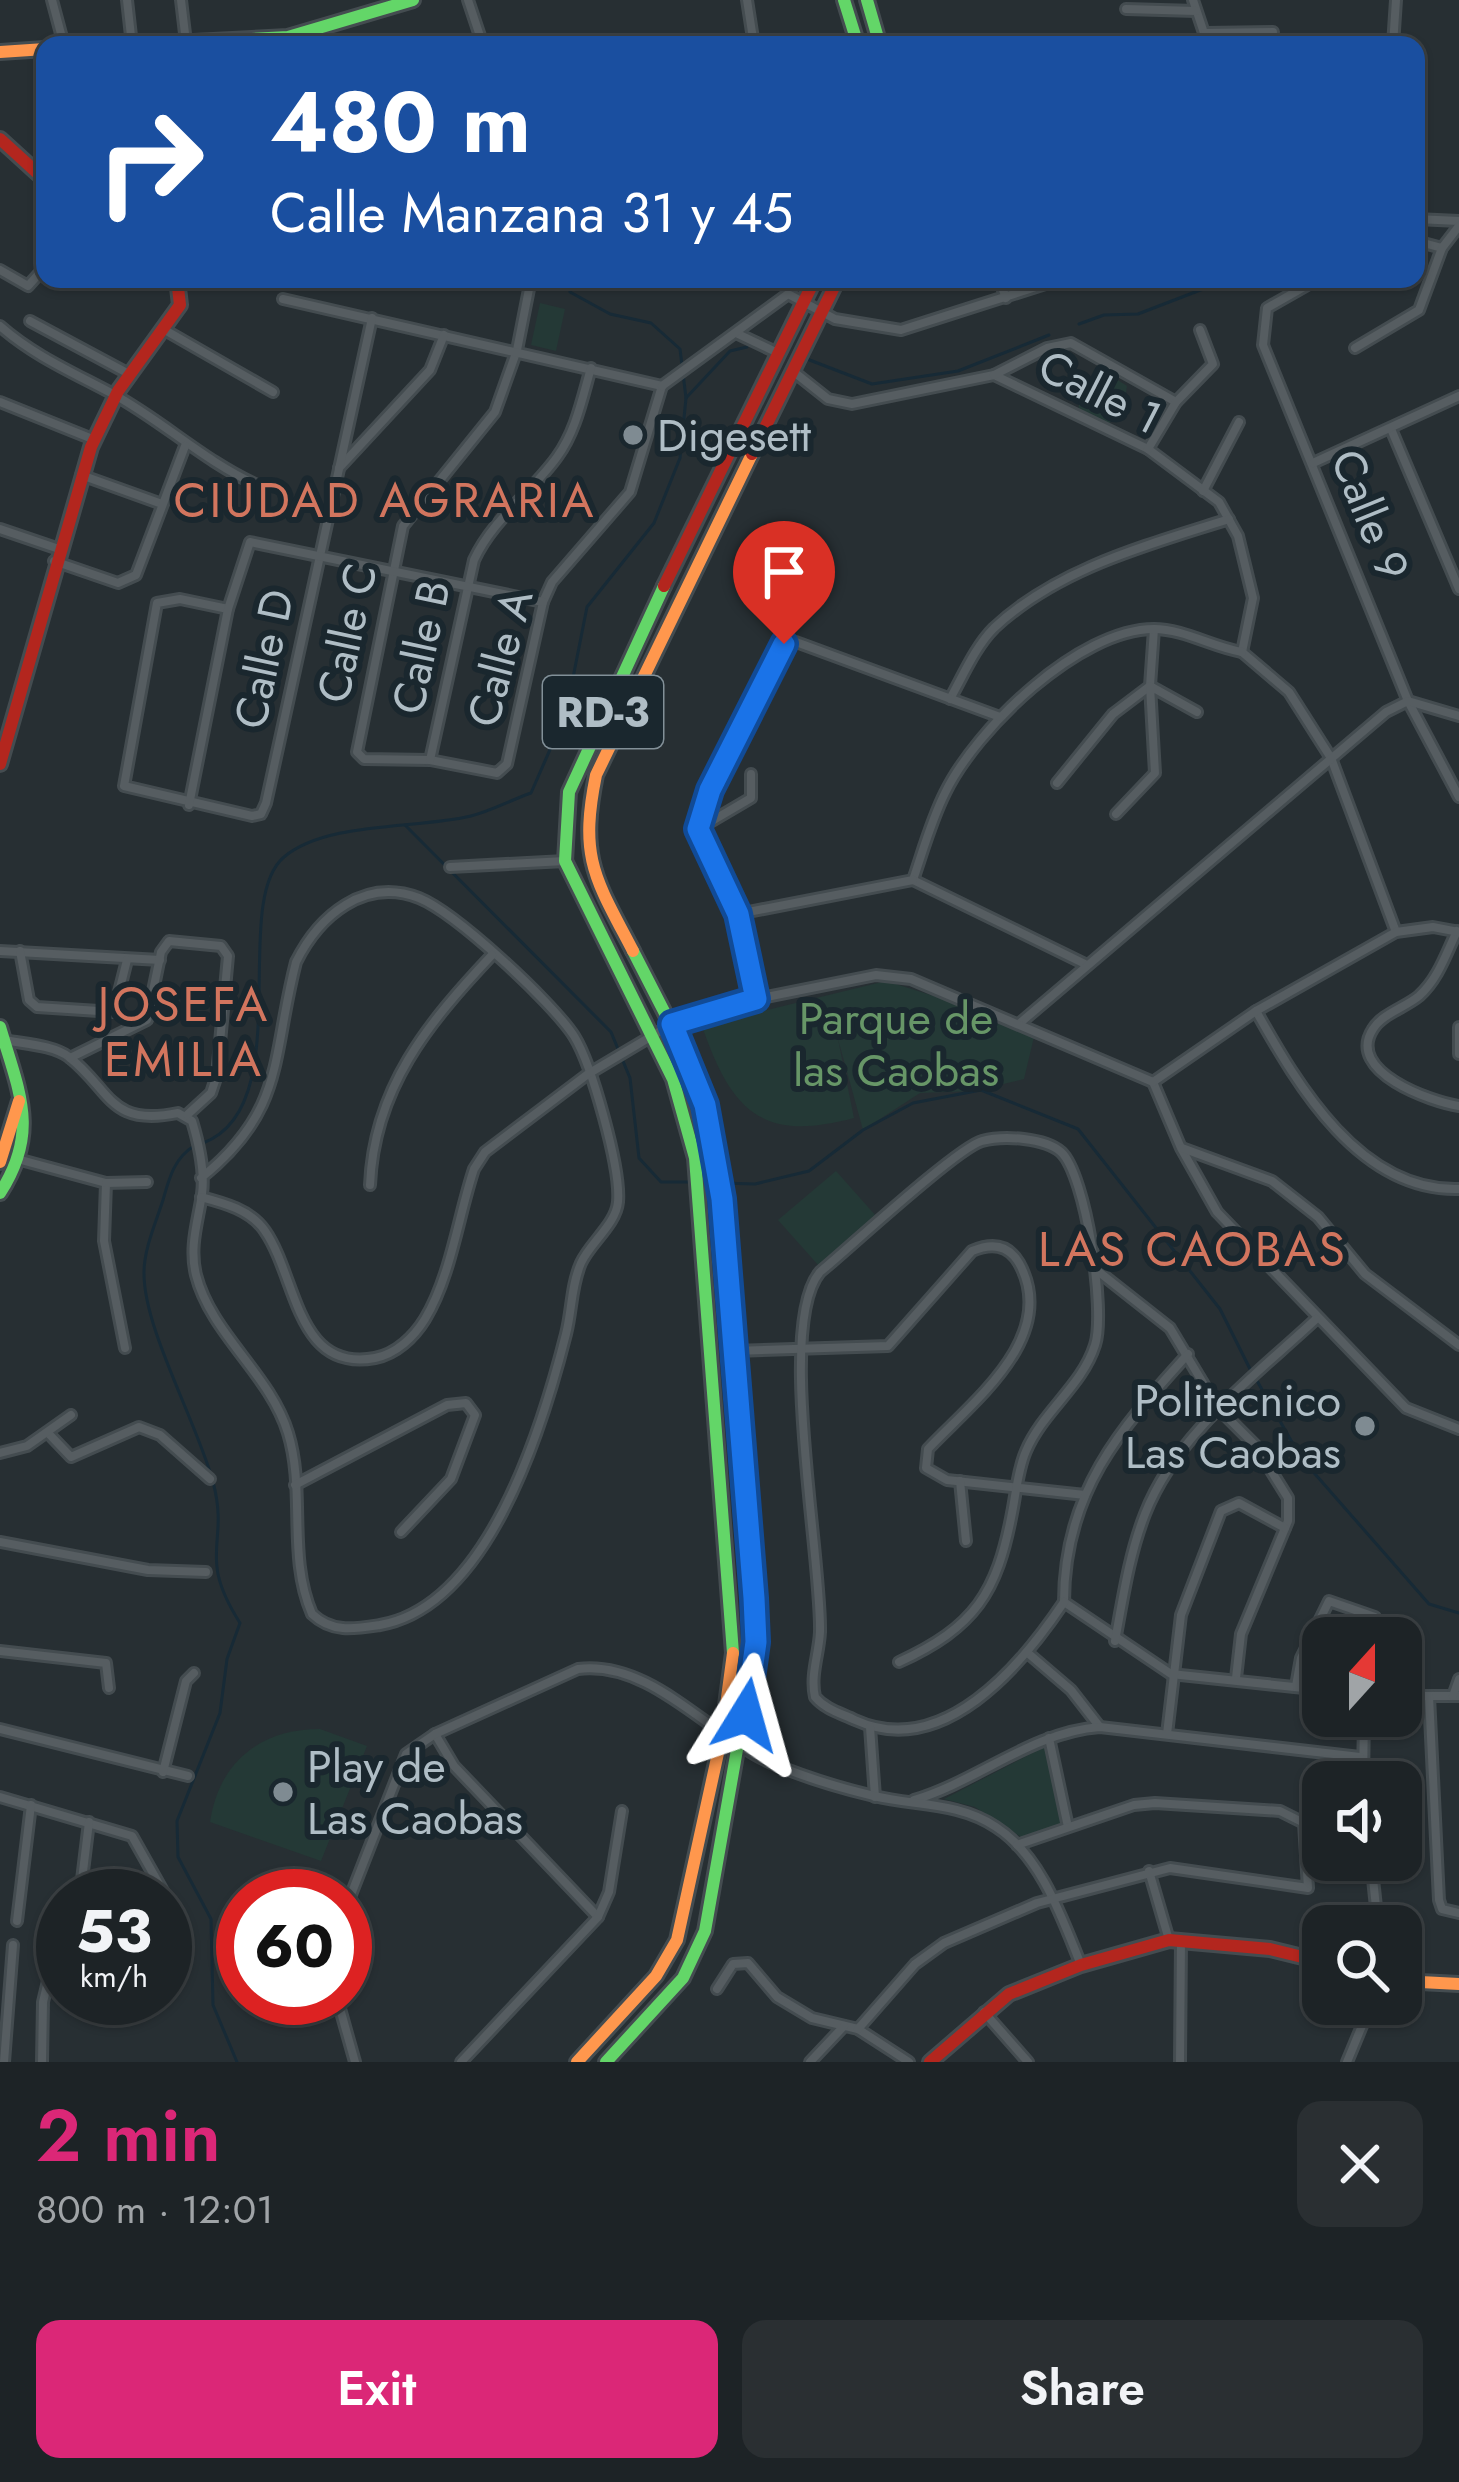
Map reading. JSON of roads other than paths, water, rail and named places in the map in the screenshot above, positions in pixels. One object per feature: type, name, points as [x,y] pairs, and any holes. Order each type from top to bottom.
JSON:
[{"type":"main road","points":[[296,36],[413,0]]},
{"type":"main road","points":[[844,0],[855,36]]},
{"type":"main road","points":[[867,0],[877,36]]},
{"type":"main road","points":[[0,52],[36,50]]},
{"type":"main road","points":[[0,139],[36,172]]},
{"type":"main road","points":[[0,764],[42,622],[54,555],[81,475],[116,395],[180,305],[181,288]]},
{"type":"main road","name":"RD-3","points":[[577,2062],[656,1976],[677,1940],[722,1735],[734,1612],[695,1158],[673,1079],[566,861],[565,814],[576,769],[810,288]]},
{"type":"main road","name":"RD-3","points":[[607,2062],[670,1995],[700,1945],[756,1642],[722,1199],[705,1105],[672,1024],[593,874],[585,830],[588,802],[834,288]]},
{"type":"main road","points":[[0,1192],[23,1154],[28,1129],[2,1033]]},
{"type":"main road","points":[[0,1162],[19,1101]]},
{"type":"main road","points":[[932,2061],[983,2010],[1009,1994],[1081,1965],[1175,1940],[1302,1957]]},
{"type":"main road","points":[[1422,1982],[1459,1984]]},
{"type":"street","points":[[52,0],[62,36]]},
{"type":"street","points":[[127,0],[133,36]]},
{"type":"street","points":[[181,0],[185,36]]},
{"type":"street","points":[[468,0],[480,36]]},
{"type":"street","points":[[747,0],[753,36]]},
{"type":"street","points":[[1394,36],[1396,0]]},
{"type":"street","points":[[1126,9],[1194,5],[1206,36]]},
{"type":"street","points":[[1205,33],[1273,32]]},
{"type":"street","points":[[1355,349],[1419,310],[1442,248],[1459,223],[1425,220]]},
{"type":"street","points":[[1425,243],[1442,248]]},
{"type":"street","points":[[0,270],[28,286],[36,277]]},
{"type":"street","name":"Calle C","points":[[430,760],[375,762],[357,752],[394,568],[406,517],[495,412],[517,350],[529,288]]},
{"type":"street","points":[[1002,288],[1006,298]]},
{"type":"street","points":[[283,299],[662,386],[788,294],[805,299],[821,313],[879,330],[901,330],[1035,288]]},
{"type":"street","name":"Calle 9","points":[[1299,288],[1267,308],[1261,333],[1408,701],[1459,797]]},
{"type":"street","name":"Calle D","points":[[189,805],[252,816],[261,814],[266,803],[372,318]]},
{"type":"street","points":[[30,321],[131,375]]},
{"type":"street","points":[[0,326],[57,366],[116,395],[185,446],[257,485]]},
{"type":"street","points":[[163,329],[273,392]]},
{"type":"street","points":[[1148,449],[1176,402],[1213,364],[1200,330]]},
{"type":"street","points":[[738,334],[778,353]]},
{"type":"street","points":[[338,468],[430,370],[444,335]]},
{"type":"street","points":[[994,375],[1047,348],[1071,343],[1176,402]]},
{"type":"street","name":"Calle B","points":[[430,760],[466,587],[483,541],[560,454],[574,428],[590,368]]},
{"type":"street","name":"Calle 1","points":[[794,371],[829,399],[852,404],[994,375],[1148,449],[1219,502],[1229,518],[1253,598],[1242,652]]},
{"type":"street","name":"Calle A","points":[[430,760],[497,773],[507,764],[543,602],[552,582],[630,492],[662,386]]},
{"type":"street","points":[[1313,463],[1459,396]]},
{"type":"street","points":[[0,402],[95,440]]},
{"type":"street","points":[[1203,491],[1239,422]]},
{"type":"street","points":[[1391,429],[1459,589]]},
{"type":"street","points":[[0,529],[118,583],[129,581],[136,575],[185,446]]},
{"type":"street","points":[[81,475],[162,504]]},
{"type":"street","points":[[950,699],[995,628],[1042,593],[1152,542],[1229,518]]},
{"type":"street","points":[[229,609],[179,598],[158,603],[124,786],[189,805],[245,547],[260,540],[543,602]]},
{"type":"street","points":[[1116,814],[1155,773],[1150,686],[1154,629]]},
{"type":"street","points":[[913,880],[946,791],[1000,717],[1089,647],[1121,634],[1154,629],[1242,652],[1301,706],[1331,758],[1396,932]]},
{"type":"street","points":[[756,999],[738,914],[698,829],[710,790],[784,644],[796,643],[1000,717]]},
{"type":"street","points":[[1150,686],[1196,712]]},
{"type":"street","points":[[1057,783],[1113,714],[1150,686]]},
{"type":"street","points":[[1019,1023],[1331,758],[1408,701],[1459,716]]},
{"type":"street","points":[[698,829],[751,797],[751,774]]},
{"type":"street","points":[[450,867],[566,861]]},
{"type":"street","points":[[738,914],[913,880],[1085,964]]},
{"type":"street","points":[[187,1115],[196,1137],[201,1178],[193,1251],[202,1293],[283,1418],[295,1485],[302,1592],[324,1625],[338,1629],[402,1621],[430,1608],[466,1573],[485,1546],[528,1446],[567,1332],[581,1264],[616,1212],[617,1181],[572,1033],[440,909],[412,896],[380,891],[361,896],[330,915],[296,962],[258,1121],[237,1149],[201,1178]]},
{"type":"street","points":[[1154,1082],[1256,1011],[1396,932],[1433,927],[1458,932],[1433,982],[1373,1029],[1369,1044],[1388,1077],[1409,1094],[1459,1106]]},
{"type":"street","points":[[2,1033],[70,1058],[104,1100],[122,1110],[153,1118],[187,1115],[211,1093],[217,1075],[228,956],[221,946],[174,941],[164,945],[147,1020],[70,1058]]},
{"type":"street","points":[[0,951],[160,960]]},
{"type":"street","points":[[20,951],[28,1000],[38,1007],[114,1012],[128,960]]},
{"type":"street","points":[[370,1185],[375,1133],[396,1074],[441,1012],[492,955]]},
{"type":"street","points":[[201,1197],[240,1210],[265,1231],[302,1322],[316,1342],[338,1356],[362,1360],[388,1355],[407,1340],[429,1310],[474,1169],[485,1152],[588,1074],[672,1024],[756,999],[893,975],[1154,1082],[1181,1148],[1217,1212],[1406,1408],[1459,1429]]},
{"type":"street","points":[[1256,1011],[1295,1081],[1358,1150],[1399,1178],[1459,1190]]},
{"type":"street","points":[[1459,1027],[1459,1054]]},
{"type":"street","points":[[4,1141],[23,1154],[106,1183],[147,1182]]},
{"type":"street","points":[[898,1662],[939,1643],[991,1590],[1001,1570],[1024,1454],[1094,1350],[1099,1272],[1069,1162],[1060,1151],[1040,1141],[981,1141],[820,1272],[804,1299],[803,1443],[820,1631],[812,1685],[822,1705],[870,1727],[922,1725],[972,1705],[1029,1654],[1064,1602],[1064,1563],[1085,1495],[1120,1428],[1188,1354]]},
{"type":"street","points":[[1181,1148],[1272,1181],[1318,1217],[1365,1274],[1459,1345]]},
{"type":"street","points":[[106,1183],[104,1241],[125,1348]]},
{"type":"street","points":[[734,1351],[888,1346],[972,1251],[987,1244],[1004,1247],[1026,1279],[1029,1314],[1022,1341],[924,1458],[936,1477],[1085,1495]]},
{"type":"street","points":[[1099,1272],[1156,1316],[1188,1354],[1218,1408],[1255,1444],[1288,1498],[1287,1525],[1241,1634],[1236,1678]]},
{"type":"street","points":[[1115,1641],[1147,1509],[1218,1408],[1316,1319]]},
{"type":"street","points":[[295,1485],[447,1405],[466,1403],[475,1415],[451,1479],[401,1532]]},
{"type":"street","points":[[0,1453],[49,1434],[71,1415]]},
{"type":"street","points":[[49,1434],[71,1457],[131,1428],[149,1429],[210,1479]]},
{"type":"street","points":[[960,1481],[965,1541]]},
{"type":"street","points":[[1166,1734],[1181,1615],[1221,1511],[1239,1503],[1287,1525]]},
{"type":"street","points":[[0,1542],[148,1570],[206,1572]]},
{"type":"street","points":[[1321,1617],[1329,1601],[1375,1617]]},
{"type":"street","points":[[1064,1602],[1115,1641],[1171,1674],[1302,1687]]},
{"type":"street","points":[[0,1651],[106,1664],[109,1688]]},
{"type":"street","points":[[1029,1654],[1071,1690],[1100,1727]]},
{"type":"street","points":[[1296,1686],[1302,1654]]},
{"type":"street","points":[[360,1869],[396,1768],[435,1734],[578,1669],[601,1666],[629,1672],[740,1748],[875,1797],[968,1812],[1018,1845],[1055,1900],[1081,1965]]},
{"type":"street","points":[[163,1772],[186,1682],[194,1673]]},
{"type":"street","points":[[1422,1696],[1456,1696],[1459,1678]]},
{"type":"street","points":[[1429,1696],[1439,1900],[1442,1909],[1459,1913]]},
{"type":"street","points":[[870,1727],[875,1797]]},
{"type":"street","points":[[912,1801],[947,1790],[1048,1738],[1100,1727],[1360,1757]]},
{"type":"street","points":[[0,1729],[188,1776]]},
{"type":"street","points":[[435,1734],[454,1766],[598,1917]]},
{"type":"street","points":[[1360,1761],[1362,1737]]},
{"type":"street","points":[[1048,1738],[1068,1827]]},
{"type":"street","points":[[0,1797],[139,1841],[153,1869]]},
{"type":"street","points":[[858,2029],[915,1964],[944,1943],[1055,1900],[1171,1868],[1308,1888],[1308,1834],[1304,1823],[1280,1810],[1155,1803],[1018,1845]]},
{"type":"street","points":[[17,1921],[32,1805]]},
{"type":"street","points":[[461,2062],[598,1917],[609,1892],[622,1810]]},
{"type":"street","points":[[83,1869],[89,1822]]},
{"type":"street","points":[[1149,1871],[1175,1940],[1180,2062]]},
{"type":"street","points":[[4,2062],[13,1946]]},
{"type":"street","points":[[717,1989],[733,1964],[748,1963],[777,1997],[812,2018],[858,2029],[909,2062]]},
{"type":"street","points":[[983,2010],[1028,2062]]},
{"type":"street","points":[[42,2062],[43,2025]]},
{"type":"street","points":[[345,2025],[355,2062]]},
{"type":"street","points":[[1345,2059],[1361,2025]]},
{"type":"street","points":[[810,2062],[844,2026]]},
{"type":"waterway","points":[[203,1143],[232,1122],[248,1090],[256,1049],[262,916],[269,881],[284,857],[324,837],[471,816],[531,793],[566,713],[587,607],[654,523],[680,458],[686,398],[680,349],[651,323],[610,314],[570,288]]},
{"type":"waterway","points":[[1079,324],[1104,315],[1138,314],[1206,288]]},
{"type":"waterway","points":[[807,359],[872,384],[958,371],[1049,335]]},
{"type":"waterway","points":[[686,398],[730,351],[747,347]]},
{"type":"waterway","points":[[405,825],[611,1032],[630,1078],[639,1158],[661,1182],[694,1182]]},
{"type":"waterway","points":[[721,1183],[755,1184],[809,1171],[863,1130],[913,1103],[981,1090],[1078,1129],[1220,1309],[1251,1371]]},
{"type":"waterway","points":[[194,1146],[170,1177],[144,1272],[152,1320],[213,1482],[220,1581],[240,1623],[227,1659],[220,1713],[177,1821],[178,1857],[211,1919],[213,2005],[237,2062]]},
{"type":"waterway","points":[[1256,1379],[1301,1458],[1429,1604],[1459,1613]]},
{"type":"place","name":"Digesett","points":[[633,435]]},
{"type":"place","name":"Politecnico Las Caobas","points":[[1365,1426]]},
{"type":"place","name":"Play de Las Caobas","points":[[283,1792]]},
{"type":"district","name":"CIUDAD AGRARIA","points":[[385,500]]},
{"type":"district","name":"JOSEFA EMILIA","points":[[184,1032]]},
{"type":"district","name":"LAS CAOBAS","points":[[1193,1249]]},
{"type":"park label","name":"Parque de las Caobas","points":[[896,1044]]}]
